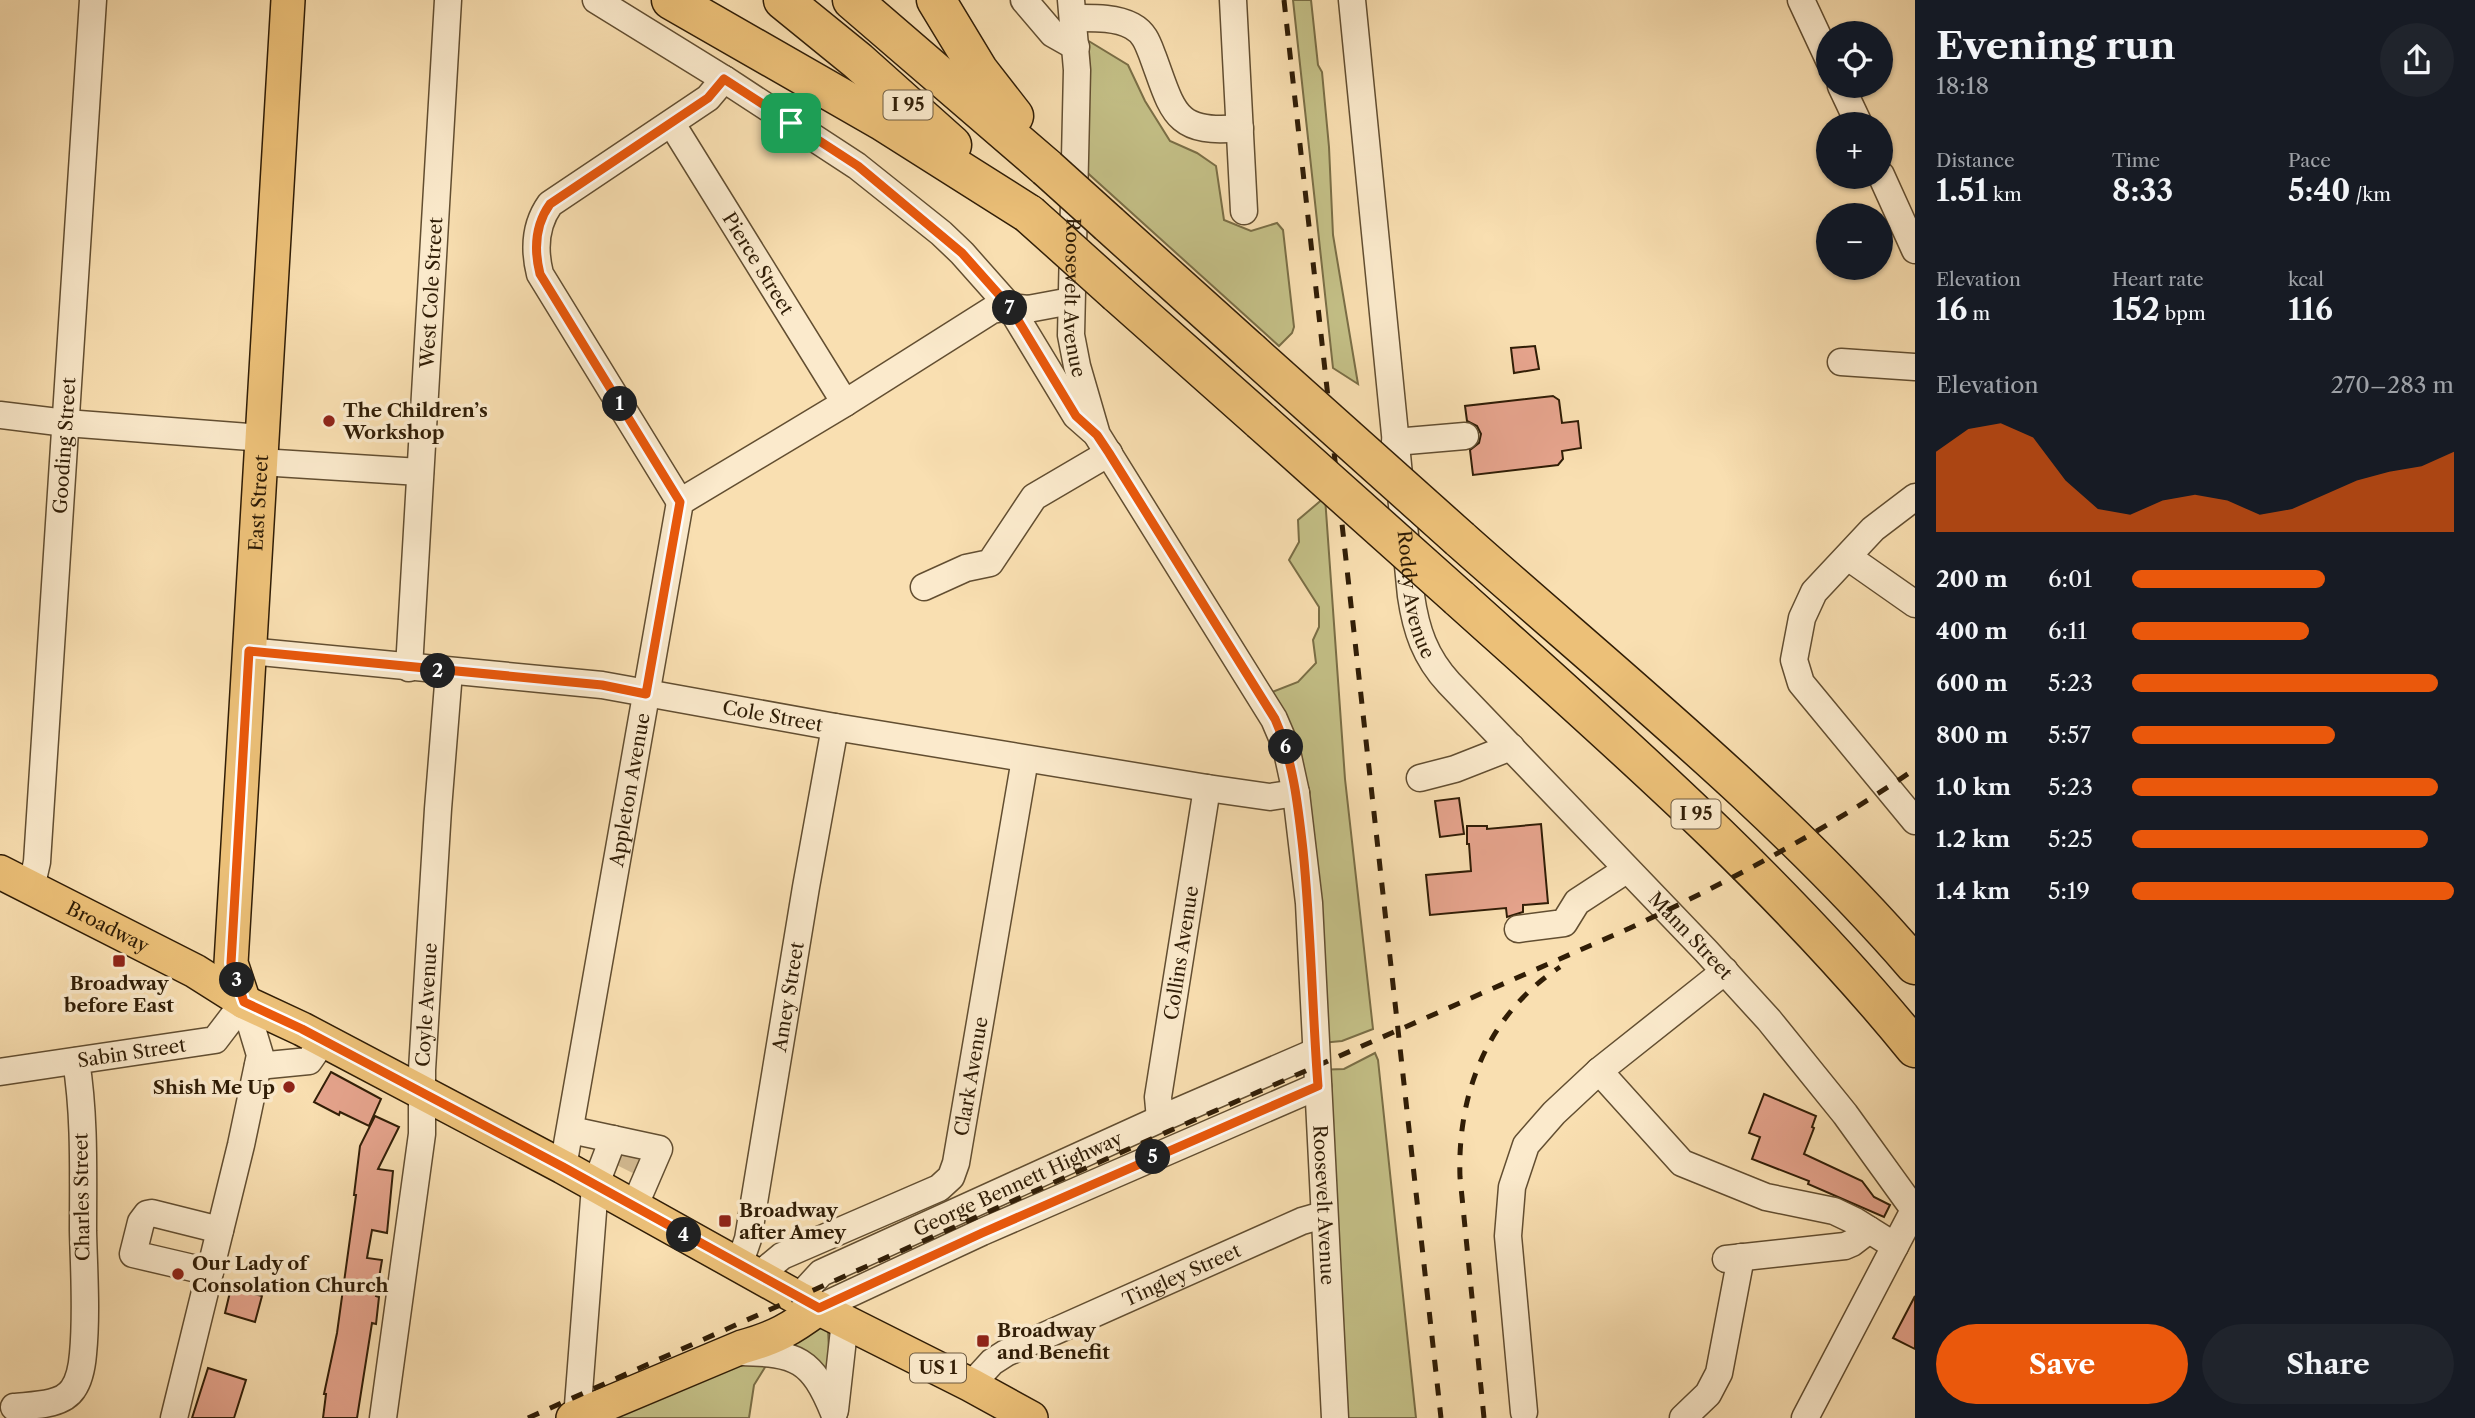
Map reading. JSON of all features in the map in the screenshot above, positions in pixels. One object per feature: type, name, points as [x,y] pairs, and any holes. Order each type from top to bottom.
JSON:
[{"type":"highway","points":[[671,0],[882,121],[1029,214]]},
{"type":"highway","name":"I 95","points":[[783,0],[882,81],[1634,755],[1711,828],[1822,941],[1915,1048]]},
{"type":"highway","name":"I 95","points":[[852,0],[1047,168],[1768,814],[1821,865],[1915,965]]},
{"type":"highway","points":[[936,0],[974,63],[1011,111],[1047,168]]},
{"type":"main road","name":"East Street","points":[[244,1002],[231,963],[288,0]]},
{"type":"main road","name":"Broadway","points":[[0,872],[195,971],[244,1002],[563,1167],[624,1162],[634,1207],[821,1309],[1031,1418]]},
{"type":"main road","name":"George Bennett Highway","points":[[576,1418],[736,1350],[759,1327],[821,1309]]},
{"type":"street","name":"Gooding Street","points":[[31,888],[37,862],[93,0]]},
{"type":"street","name":"West Cole Street","points":[[409,668],[448,0]]},
{"type":"street","points":[[596,0],[858,166],[962,253],[1010,307],[1076,416],[1103,444],[1034,496],[990,563],[966,568],[924,587]]},
{"type":"street","points":[[1024,0],[1053,34],[1076,47]]},
{"type":"street","points":[[1233,0],[1244,211]]},
{"type":"street","name":"Roddy Avenue","points":[[1352,0],[1411,596],[1420,638],[1428,656],[1441,675],[1511,747]]},
{"type":"street","points":[[1801,0],[1816,32]]},
{"type":"street","points":[[1072,9],[1134,27],[1147,41],[1169,98],[1180,116],[1197,128],[1240,128]]},
{"type":"street","name":"Roosevelt Avenue","points":[[1072,9],[1077,70],[1071,335],[1077,366],[1103,444],[1267,705],[1286,747],[1296,793],[1309,903],[1335,1418]]},
{"type":"street","points":[[724,79],[708,98],[672,124],[550,204],[541,216],[537,239],[536,259],[540,274],[680,502],[845,403],[992,310],[1010,307],[1028,309],[1071,301]]},
{"type":"street","name":"Pierce Street","points":[[672,124],[845,403]]},
{"type":"street","points":[[1888,189],[1915,250]]},
{"type":"street","points":[[1841,362],[1915,367]]},
{"type":"street","points":[[0,415],[420,472]]},
{"type":"street","points":[[1395,442],[1465,436]]},
{"type":"street","points":[[1915,497],[1873,529],[1814,592],[1802,618],[1794,660],[1801,683],[1915,821]]},
{"type":"street","name":"Appleton Avenue","points":[[563,1167],[680,502]]},
{"type":"street","points":[[1848,557],[1915,604]]},
{"type":"street","name":"Cole Street","points":[[249,651],[602,685],[835,727],[1207,788],[1270,797],[1296,793]]},
{"type":"street","name":"Coyle Avenue","points":[[383,1418],[422,1134],[421,1093],[449,672]]},
{"type":"street","name":"Amey Street","points":[[749,1270],[748,1239],[835,727]]},
{"type":"street","points":[[1420,778],[1455,769],[1511,747]]},
{"type":"street","name":"Mann Street","points":[[1511,747],[1725,971],[1825,1089],[1915,1210]]},
{"type":"street","name":"Clark Avenue","points":[[749,1270],[939,1188],[951,1177],[958,1150],[1025,759]]},
{"type":"street","name":"Collins Avenue","points":[[1160,1119],[1158,1097],[1207,788]]},
{"type":"street","points":[[1518,929],[1564,923],[1577,902],[1626,870]]},
{"type":"street","points":[[1524,1412],[1508,1259],[1512,1187],[1526,1145],[1539,1128],[1599,1071],[1725,971]]},
{"type":"street","points":[[174,1418],[260,1055],[244,1002]]},
{"type":"street","name":"Sabin Street","points":[[0,1072],[215,1040],[244,1002]]},
{"type":"street","points":[[258,1066],[309,1061],[323,1041]]},
{"type":"street","name":"George Bennett Highway","points":[[1315,1052],[1160,1119],[821,1273],[821,1309],[982,1233],[1318,1086]]},
{"type":"street","name":"Charles Street","points":[[14,1407],[51,1402],[72,1392],[81,1367],[84,1333],[80,1096],[76,1061]]},
{"type":"street","points":[[1599,1071],[1682,1163],[1776,1200],[1835,1211],[1895,1246]]},
{"type":"street","points":[[571,1130],[624,1162],[634,1207]]},
{"type":"street","points":[[576,1418],[624,1162]]},
{"type":"street","points":[[1805,1418],[1915,1210]]},
{"type":"street","points":[[210,1272],[133,1254],[141,1223],[147,1214],[220,1230]]},
{"type":"street","name":"Tingley Street","points":[[971,1385],[1006,1353],[1302,1221],[1323,1215]]},
{"type":"street","points":[[1683,1418],[1708,1394],[1719,1373],[1733,1258],[1845,1246],[1869,1230]]},
{"type":"street","points":[[821,1309],[834,1416]]},
{"type":"street","points":[[736,1350],[789,1356],[806,1365],[824,1388],[834,1416]]},
{"type":"shaded area","points":[[1293,0],[1311,0],[1318,65],[1322,72],[1333,235],[1358,384],[1333,368]]},
{"type":"shaded area","points":[[1087,40],[1128,65],[1145,101],[1170,141],[1197,153],[1216,166],[1224,220],[1251,231],[1277,223],[1283,230],[1294,327],[1292,333],[1279,346],[1081,167]]},
{"type":"shaded area","points":[[1325,497],[1345,779],[1373,1029],[1342,1041],[1311,1044],[1289,799],[1257,698],[1298,682],[1316,663],[1313,640],[1319,627],[1319,607],[1289,560],[1299,542],[1298,520]]},
{"type":"shaded area","points":[[1375,1053],[1378,1060],[1416,1418],[1343,1418],[1315,1070],[1344,1069]]},
{"type":"shaded area","points":[[798,1311],[828,1329],[831,1395],[814,1380],[772,1356],[754,1385],[749,1418],[569,1418]]},
{"type":"building","points":[[1535,346],[1539,369],[1514,373],[1511,348]]},
{"type":"building","points":[[1553,396],[1559,400],[1562,423],[1578,421],[1581,448],[1562,451],[1563,459],[1558,465],[1473,475],[1470,450],[1479,443],[1481,434],[1477,426],[1467,421],[1465,406]]},
{"type":"building","points":[[1459,798],[1464,834],[1440,837],[1435,801]]},
{"type":"building","points":[[1541,824],[1548,903],[1523,905],[1523,912],[1507,917],[1506,908],[1430,915],[1426,875],[1471,871],[1467,826],[1487,826],[1487,829]]},
{"type":"building","points":[[331,1072],[381,1099],[369,1126],[314,1102]]},
{"type":"building","points":[[1764,1094],[1816,1116],[1804,1154],[1862,1181],[1874,1197],[1890,1205],[1884,1217],[1808,1184],[1809,1181],[1752,1159],[1760,1137],[1749,1133]]},
{"type":"building","points":[[375,1116],[399,1127],[378,1169],[393,1171],[387,1233],[372,1230],[367,1258],[382,1260],[376,1296],[379,1297],[376,1324],[372,1323],[357,1418],[323,1418],[324,1394],[337,1333],[356,1195],[360,1146]]},
{"type":"building","points":[[231,1288],[262,1296],[255,1322],[225,1313]]},
{"type":"building","points":[[1915,1296],[1915,1349],[1893,1338]]},
{"type":"building","points":[[208,1368],[246,1380],[234,1418],[192,1418]]},
{"type":"tunnel","points":[[622,1153],[640,1162]]},
{"type":"railway","points":[[1284,0],[1441,1418]]},
{"type":"railway","points":[[528,1418],[1630,928],[1776,854],[1915,769]]},
{"type":"railway","points":[[1484,1418],[1460,1177],[1464,1115],[1471,1086],[1496,1032],[1535,986],[1560,967]]},
{"type":"place","name":"The Children’s Workshop","points":[[329,421]]},
{"type":"place","name":"Broadway before East","points":[[119,961]]},
{"type":"place","name":"Shish Me Up","points":[[289,1087]]},
{"type":"place","name":"Broadway after Amey","points":[[725,1221]]},
{"type":"place","name":"Our Lady of Consolation Church","points":[[178,1274]]},
{"type":"place","name":"Broadway and Benefit","points":[[983,1341]]},
{"type":"route","points":[[724,79],[791,123],[858,166],[941,233],[1010,307],[1076,416],[1097,435],[1109,453],[1275,719],[1286,747],[1296,793],[1309,903],[1318,1086],[982,1233],[819,1308],[563,1167],[302,1029],[244,1002],[231,963],[249,651],[602,685],[646,694],[680,502],[540,274],[536,259],[541,216],[550,204],[708,98],[724,79]]}]
